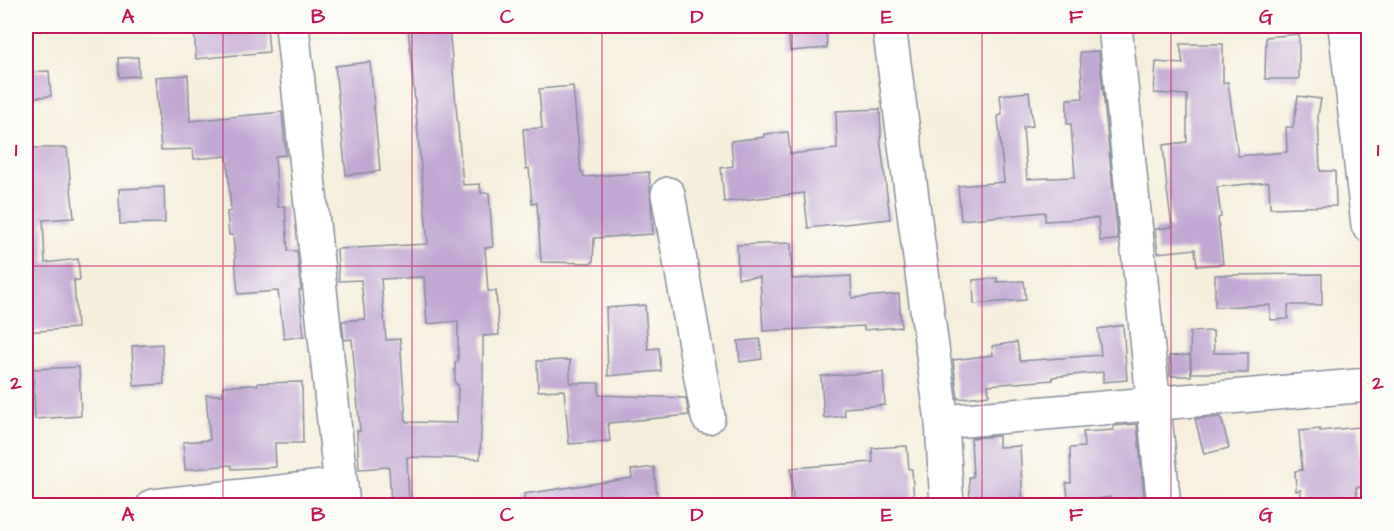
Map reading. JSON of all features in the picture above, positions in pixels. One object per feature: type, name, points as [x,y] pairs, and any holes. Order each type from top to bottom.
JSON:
[{"type":"street","points":[[153,506],[342,495],[292,26]]},
{"type":"street","points":[[889,26],[942,422],[947,506]]},
{"type":"street","points":[[1115,26],[1164,506]]},
{"type":"street","points":[[1345,26],[1368,225]]},
{"type":"street","points":[[668,194],[708,417]]},
{"type":"street","points":[[942,422],[1368,385]]},
{"type":"building","points":[[267,26],[269,52],[196,59],[194,29]]},
{"type":"building","points":[[408,26],[449,26],[463,185],[480,184],[481,193],[489,193],[493,247],[485,248],[488,291],[496,291],[499,335],[483,336],[480,459],[407,457],[409,506],[391,506],[389,467],[359,469],[357,431],[360,431],[352,339],[344,340],[342,321],[365,319],[361,280],[339,281],[337,249],[428,244]],"holes":[[[424,277],[427,324],[458,321],[458,362],[455,363],[455,384],[458,384],[457,423],[406,422],[400,339],[386,340],[381,279]]]},
{"type":"building","points":[[826,26],[827,48],[790,51],[788,27]]},
{"type":"building","points":[[1299,34],[1299,79],[1265,79],[1266,37]]},
{"type":"building","points":[[1180,44],[1223,44],[1223,83],[1228,82],[1238,156],[1287,152],[1286,127],[1293,127],[1298,96],[1321,99],[1318,115],[1320,171],[1335,171],[1336,206],[1270,208],[1269,182],[1217,187],[1223,264],[1197,266],[1195,249],[1158,253],[1155,229],[1172,227],[1163,145],[1187,142],[1187,95],[1154,93],[1156,62],[1183,64]]},
{"type":"building","points":[[1099,51],[1118,240],[1100,241],[1098,218],[1045,221],[1045,212],[961,220],[958,186],[1004,182],[998,116],[1002,115],[1000,95],[1029,92],[1033,126],[1023,127],[1027,179],[1075,177],[1071,124],[1067,124],[1067,99],[1083,98],[1080,52]]},
{"type":"building","points":[[138,57],[139,76],[119,77],[118,58]]},
{"type":"building","points":[[370,62],[380,171],[346,175],[335,66]]},
{"type":"building","points":[[49,71],[51,96],[26,98],[26,72]]},
{"type":"building","points":[[188,75],[190,121],[282,112],[286,155],[275,156],[278,207],[285,206],[288,251],[297,251],[304,336],[284,339],[278,291],[238,294],[233,235],[229,235],[227,212],[231,211],[227,156],[194,159],[193,149],[161,150],[155,77]]},
{"type":"building","points":[[573,86],[581,172],[584,177],[649,172],[653,234],[594,238],[593,263],[541,262],[537,203],[532,204],[523,129],[542,128],[539,89]]},
{"type":"building","points":[[880,109],[880,137],[890,219],[808,228],[804,193],[724,202],[721,168],[733,166],[731,141],[788,132],[790,154],[837,149],[836,111]]},
{"type":"building","points":[[26,148],[67,148],[74,218],[43,220],[45,263],[78,259],[80,280],[74,280],[77,328],[26,332]]},
{"type":"building","points":[[164,187],[165,223],[120,224],[119,189]]},
{"type":"building","points":[[791,243],[792,279],[851,276],[852,298],[899,294],[901,327],[864,330],[864,326],[763,331],[760,277],[738,278],[737,245]]},
{"type":"building","points":[[1322,274],[1322,305],[1288,305],[1288,319],[1270,320],[1270,305],[1215,307],[1215,275]]},
{"type":"building","points":[[997,278],[997,282],[1024,281],[1026,300],[974,304],[973,280]]},
{"type":"building","points":[[645,305],[648,349],[659,348],[661,371],[608,376],[606,308]]},
{"type":"building","points":[[1123,325],[1127,380],[1103,382],[1103,372],[1052,377],[1053,380],[988,385],[989,395],[958,399],[953,360],[993,355],[992,346],[1017,342],[1020,361],[1101,355],[1098,329]]},
{"type":"building","points":[[1213,331],[1214,353],[1248,353],[1248,373],[1191,373],[1190,332]]},
{"type":"building","points":[[760,339],[762,359],[740,362],[738,341]]},
{"type":"building","points":[[162,344],[164,384],[134,386],[132,346]]},
{"type":"building","points":[[1190,355],[1191,376],[1170,376],[1169,356]]},
{"type":"building","points":[[570,360],[570,383],[599,383],[599,395],[686,398],[689,415],[608,423],[610,441],[569,444],[564,390],[538,391],[537,361]]},
{"type":"building","points":[[79,367],[81,416],[35,419],[33,369]]},
{"type":"building","points":[[883,372],[885,405],[844,408],[845,416],[824,418],[821,376]]},
{"type":"building","points":[[302,382],[303,443],[275,443],[276,467],[232,469],[231,465],[185,470],[183,442],[210,440],[206,395],[223,395],[223,386]]},
{"type":"building","points":[[1221,417],[1229,448],[1204,454],[1195,419]]},
{"type":"building","points":[[1137,424],[1145,506],[1111,506],[1110,497],[1069,503],[1066,483],[1071,483],[1070,448],[1084,447],[1083,432],[1114,430],[1113,426]]},
{"type":"building","points":[[1359,427],[1363,487],[1356,487],[1358,506],[1300,506],[1301,490],[1296,491],[1295,471],[1302,470],[1299,431]]},
{"type":"building","points":[[999,436],[999,447],[1020,446],[1023,506],[970,506],[969,477],[973,477],[971,438]]},
{"type":"building","points":[[907,446],[909,469],[912,469],[914,503],[851,505],[851,500],[793,502],[791,468],[873,462],[872,448]]},
{"type":"building","points":[[654,467],[657,497],[612,502],[612,506],[525,506],[524,494],[632,478],[631,470]]}]
